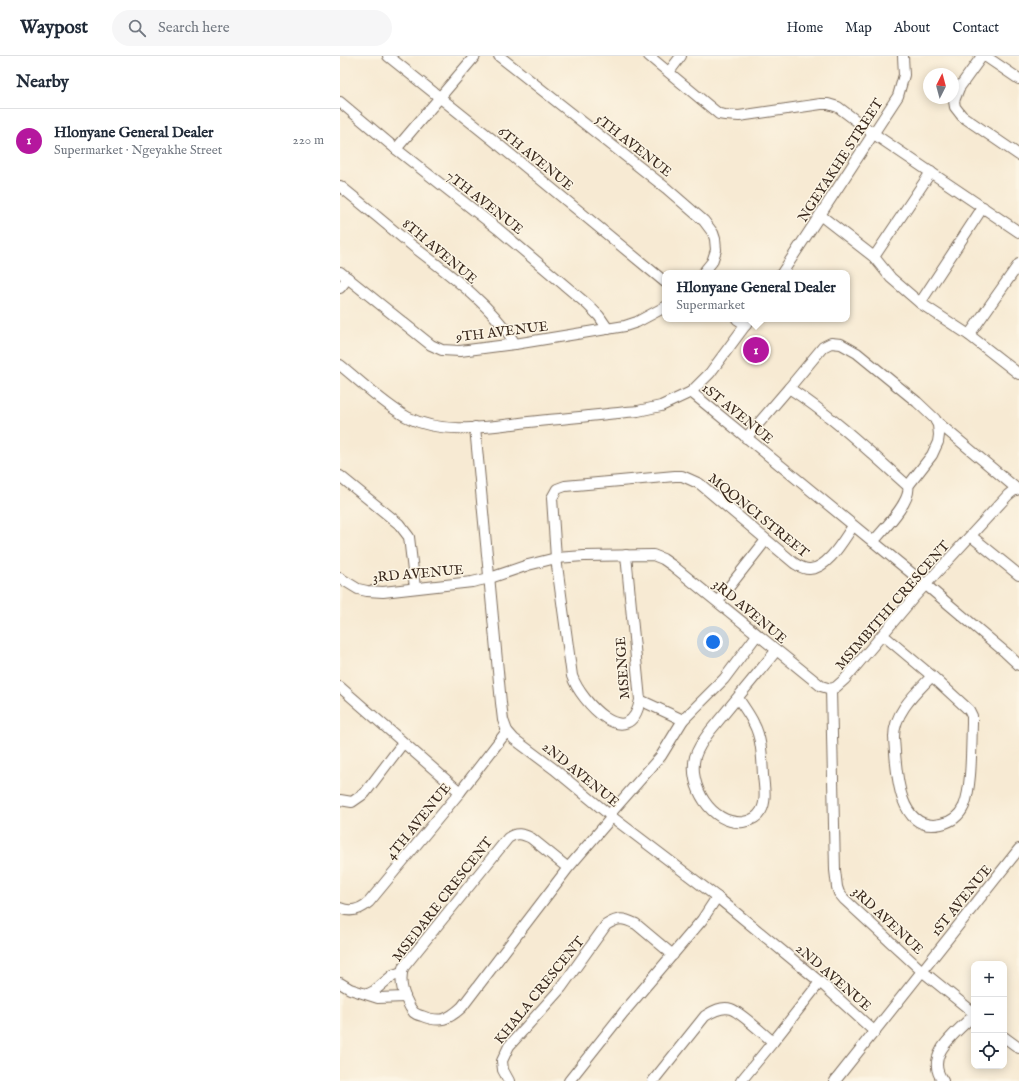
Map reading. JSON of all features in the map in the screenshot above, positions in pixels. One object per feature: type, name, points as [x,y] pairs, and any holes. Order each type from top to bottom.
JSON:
[{"type":"street","name":"6TH AVENUE","points":[[388,56],[493,140],[662,280]]},
{"type":"street","points":[[396,149],[475,56]]},
{"type":"street","name":"5TH AVENUE","points":[[499,56],[666,188],[704,221],[713,233],[716,250],[712,262],[705,270]]},
{"type":"street","points":[[649,56],[719,114],[725,116],[739,116],[828,104],[838,107],[874,134],[1019,232]]},
{"type":"street","points":[[669,72],[681,56]]},
{"type":"street","name":"NGEYAKHE STREET","points":[[784,270],[898,96],[904,75],[903,56]]},
{"type":"street","points":[[982,56],[959,88],[954,101],[955,107],[962,116],[1019,155]]},
{"type":"street","points":[[985,56],[1019,79]]},
{"type":"street","name":"7TH AVENUE","points":[[340,102],[588,305],[599,316],[608,330]]},
{"type":"street","points":[[874,257],[931,172]]},
{"type":"street","name":"8TH AVENUE","points":[[340,186],[446,272],[475,298],[500,323],[515,344]]},
{"type":"street","points":[[920,304],[983,207]]},
{"type":"street","points":[[820,215],[874,257],[891,278],[920,304],[970,335],[1019,374]]},
{"type":"street","points":[[970,335],[1019,264]]},
{"type":"street","points":[[340,288],[344,275]]},
{"type":"street","name":"9TH AVENUE","points":[[344,275],[436,348],[448,351],[460,351],[515,344],[608,330],[637,322],[662,309]]},
{"type":"street","points":[[691,392],[710,373],[743,322]]},
{"type":"street","points":[[746,438],[823,347],[831,343],[841,344],[857,353],[917,402],[1018,489]]},
{"type":"street","name":"1ST AVENUE","points":[[340,365],[392,407],[407,417],[426,424],[445,428],[475,427],[638,411],[662,406],[691,392],[926,585],[1006,652],[1019,665]]},
{"type":"street","points":[[789,388],[841,426],[908,486]]},
{"type":"street","points":[[873,542],[905,501],[908,493],[908,486],[936,449],[939,436],[938,424],[935,419]]},
{"type":"street","points":[[475,427],[501,703],[503,720],[507,731]]},
{"type":"street","points":[[340,476],[399,524],[407,533],[410,541],[415,588]]},
{"type":"street","name":"MQONCI STREET","points":[[556,558],[552,498],[557,489],[565,486],[682,476],[694,481],[794,564],[808,570],[825,563],[853,526]]},
{"type":"street","name":"MSIMBITHI CRESCENT","points":[[831,689],[836,687],[845,679],[883,636],[904,609],[1008,495],[1018,489]]},
{"type":"street","points":[[972,536],[1019,575]]},
{"type":"street","points":[[718,601],[766,540]]},
{"type":"street","name":"MSENGE","points":[[556,558],[570,665],[574,684],[587,702],[610,722],[617,724],[633,718],[637,712],[640,700],[626,555]]},
{"type":"street","name":"3RD AVENUE","points":[[340,578],[358,589],[368,592],[383,592],[472,582],[556,558],[653,555],[663,559],[718,601],[776,651],[821,686],[831,689],[832,797],[837,887],[839,893],[854,909],[922,971],[971,1012]]},
{"type":"street","name":"MSEDARE CRESCENT","points":[[568,868],[531,838],[524,835],[512,835],[503,844],[410,959],[402,972],[402,988],[412,1011],[417,1015],[433,1020],[443,1020],[462,1007],[568,868],[661,756],[683,720],[724,680],[757,635]]},
{"type":"street","points":[[883,636],[932,676],[969,710],[972,716],[968,783],[966,800],[963,808],[955,819],[947,823],[931,825],[922,823],[912,817],[905,806],[898,780],[894,730],[898,718],[915,695],[932,676]]},
{"type":"street","points":[[738,698],[750,716],[758,733],[763,768],[764,801],[760,812],[756,817],[748,821],[737,822],[725,819],[707,804],[697,785],[694,773],[694,764],[697,751],[702,742],[776,651]]},
{"type":"street","points":[[340,687],[460,792]]},
{"type":"street","points":[[640,700],[683,720]]},
{"type":"street","name":"4TH AVENUE","points":[[340,908],[351,911],[357,910],[369,902],[460,792],[507,731]]},
{"type":"street","name":"2ND AVENUE","points":[[507,731],[514,739],[554,769],[610,816],[717,897],[820,982],[875,1032]]},
{"type":"street","points":[[340,800],[352,802],[365,793],[403,743]]},
{"type":"street","name":"1ST AVENUE","points":[[835,1081],[922,971],[1015,862],[1019,849]]},
{"type":"street","points":[[569,1081],[702,920],[717,897]]},
{"type":"street","name":"KHALA CRESCENT","points":[[510,1081],[503,1070],[502,1061],[509,1046],[561,988],[606,925],[615,920],[622,919],[636,924],[673,955]]},
{"type":"street","points":[[368,994],[374,991],[389,978],[402,972]]},
{"type":"street","points":[[741,1081],[820,982]]},
{"type":"street","points":[[340,983],[350,989],[378,998],[405,997]]},
{"type":"street","points":[[653,1081],[705,1016],[717,1009],[724,1008],[734,1010],[773,1042]]},
{"type":"street","points":[[943,1081],[937,1071],[936,1066],[939,1053],[946,1043],[971,1017]]},
{"type":"street","points":[[1007,1039],[1019,1048]]},
{"type":"place","name":"Hlonyane General Dealer","points":[[756,350]]}]
